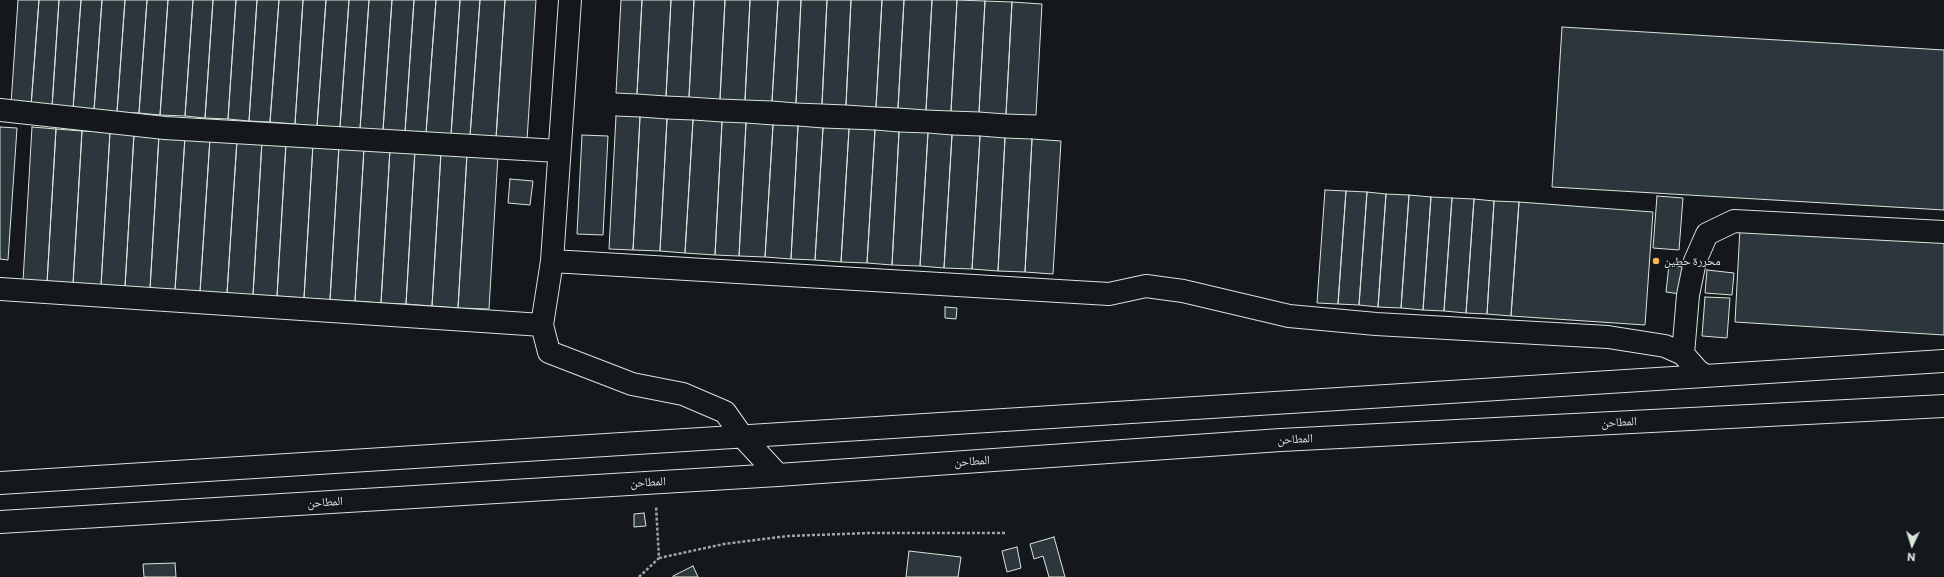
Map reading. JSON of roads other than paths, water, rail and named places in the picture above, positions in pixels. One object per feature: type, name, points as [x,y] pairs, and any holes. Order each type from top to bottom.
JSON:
[{"type":"main road","points":[[570,0],[558,151],[552,261],[542,325],[549,352],[632,384],[683,394],[725,412],[742,436],[778,475]]},
{"type":"main road","points":[[0,110],[165,128],[558,151]]},
{"type":"main road","points":[[1683,354],[1688,295],[1695,261],[1707,234],[1734,221],[1944,232]]},
{"type":"main road","points":[[552,261],[1109,294],[1146,286],[1183,291],[1289,316],[1376,324],[1608,337],[1665,346],[1683,354],[1698,371],[1706,376]]},
{"type":"main road","points":[[0,289],[542,325]]},
{"type":"main road","points":[[0,483],[1944,361]]},
{"type":"main road","name":"المطاحن","points":[[0,522],[655,481],[778,475],[1281,440],[1944,406]]},
{"type":"place","name":"محررة حطين","points":[[1656,261]]}]
